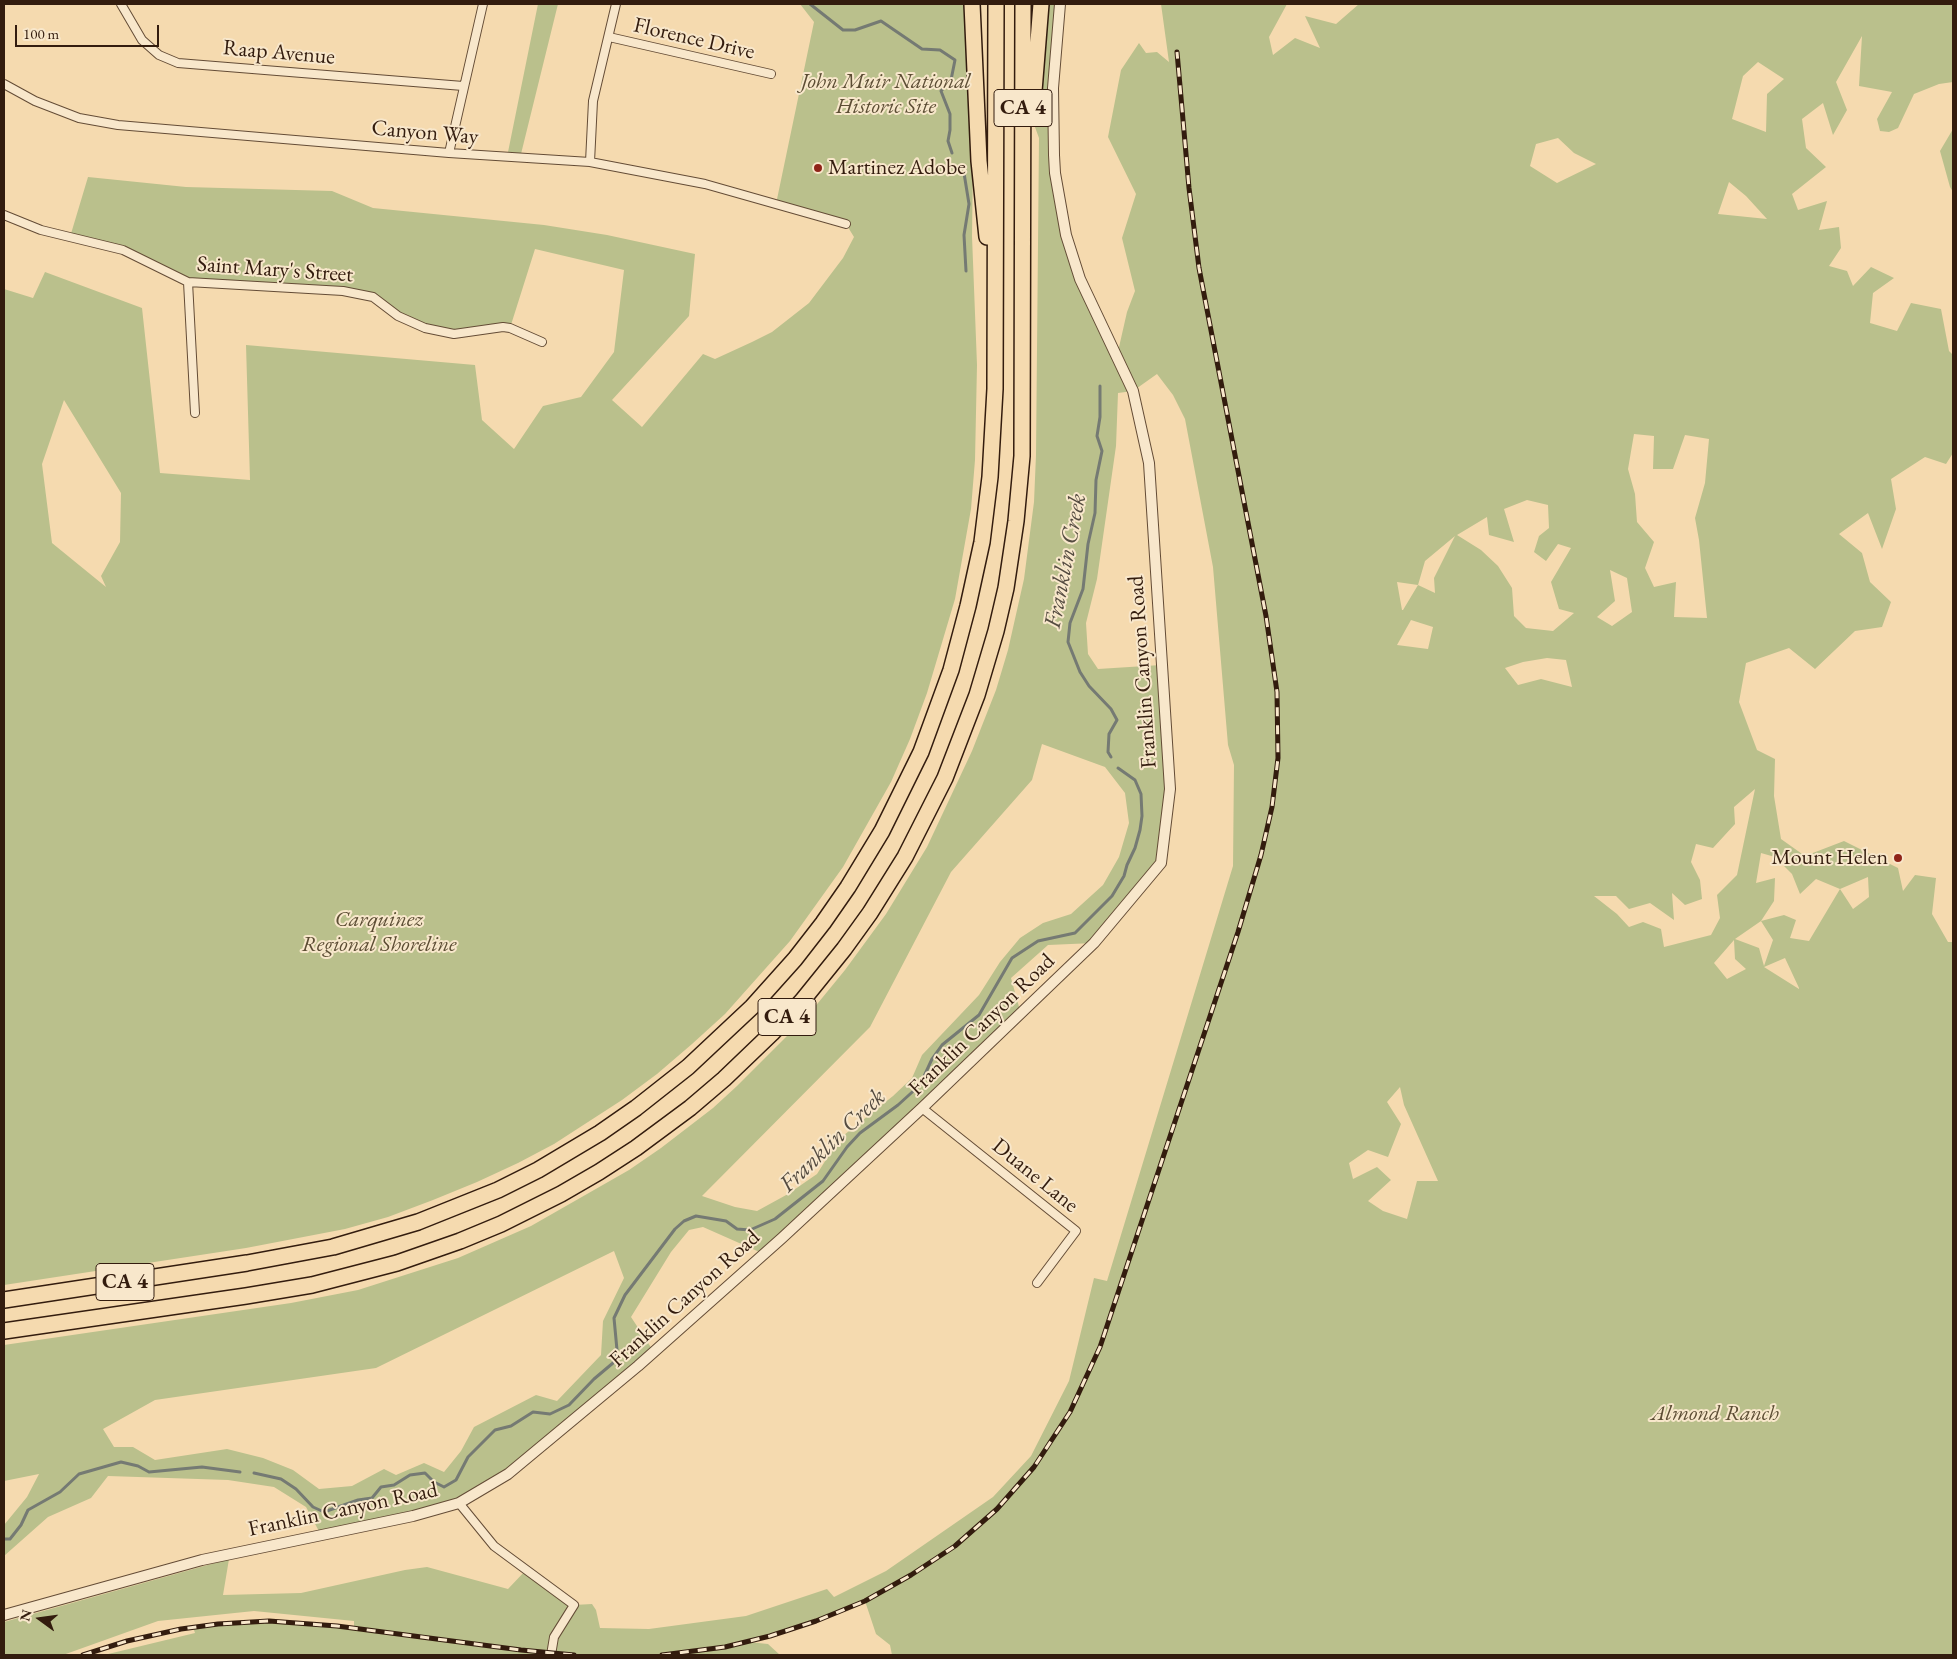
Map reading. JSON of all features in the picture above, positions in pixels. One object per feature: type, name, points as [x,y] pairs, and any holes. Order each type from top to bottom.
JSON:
[{"type":"highway","points":[[972,4],[979,161],[995,323]]},
{"type":"highway","name":"CA 4","points":[[4,1300],[297,1255],[354,1242],[438,1215],[518,1180],[600,1133],[677,1076],[736,1023],[795,959],[848,887],[892,812],[921,752],[937,712],[963,628],[985,521],[993,433],[996,4]]},
{"type":"highway","name":"CA 4","points":[[4,1331],[304,1286],[376,1269],[460,1241],[502,1224],[599,1172],[684,1113],[724,1079],[792,1012],[830,967],[886,888],[916,838],[945,778],[962,737],[990,653],[1008,574],[1020,486],[1023,402],[1023,4]]},
{"type":"highway","points":[[1023,212],[1041,4]]},
{"type":"street","name":"Raap Avenue","points":[[122,4],[142,40],[159,54],[178,63],[463,86]]},
{"type":"street","points":[[449,152],[483,4]]},
{"type":"street","points":[[590,162],[593,102],[616,4]]},
{"type":"street","name":"Franklin Canyon Road","points":[[4,1615],[202,1560],[414,1516],[459,1503],[508,1474],[565,1429],[641,1364],[782,1238],[922,1108],[1094,943],[1161,863],[1170,789],[1149,463],[1133,391],[1080,279],[1066,235],[1055,173],[1054,155],[1053,88],[1060,4]]},
{"type":"street","name":"Florence Drive","points":[[609,37],[771,74]]},
{"type":"street","name":"Canyon Way","points":[[4,84],[35,101],[79,118],[118,125],[590,162],[705,184],[846,224]]},
{"type":"street","name":"Saint Mary's Street","points":[[4,215],[41,230],[123,250],[188,282],[343,291],[373,297],[398,316],[425,328],[454,334],[503,326],[542,342]]},
{"type":"street","points":[[188,282],[195,413]]},
{"type":"street","name":"Duane Lane","points":[[922,1108],[1076,1232],[1037,1283]]},
{"type":"street","points":[[459,1503],[494,1546],[574,1605],[554,1636],[551,1655]]},
{"type":"green space","points":[[538,4],[558,4],[520,158],[507,157]]},
{"type":"green space","points":[[800,4],[967,4],[973,163],[972,236],[977,365],[975,460],[971,509],[955,599],[927,693],[910,739],[891,782],[843,867],[790,941],[725,1014],[657,1074],[622,1100],[554,1144],[518,1163],[433,1200],[388,1217],[345,1229],[246,1248],[4,1285],[4,289],[33,298],[45,272],[142,308],[160,473],[250,480],[246,345],[475,365],[482,420],[514,449],[543,406],[581,397],[614,352],[624,270],[535,249],[510,328],[454,334],[425,328],[373,297],[188,282],[123,250],[70,237],[88,177],[186,187],[332,191],[373,208],[544,225],[607,235],[695,254],[689,316],[612,400],[642,427],[703,354],[715,359],[752,342],[772,332],[809,303],[843,258],[854,237],[846,224],[776,204],[814,22]],"holes":[[[64,400],[121,493],[120,542],[101,576],[106,587],[52,543],[42,464]]]},
{"type":"green space","name":"Almond Ranch","points":[[1041,4],[1060,4],[1054,155],[1066,235],[1117,356],[1127,312],[1135,291],[1122,238],[1136,194],[1108,137],[1121,70],[1139,43],[1146,53],[1157,52],[1169,62],[1161,4],[1287,4],[1269,37],[1273,55],[1295,38],[1320,48],[1305,16],[1336,24],[1359,4],[1953,4],[1953,82],[1939,84],[1914,94],[1898,128],[1889,132],[1880,131],[1877,119],[1892,92],[1859,86],[1862,36],[1836,82],[1847,110],[1833,135],[1823,103],[1802,119],[1806,148],[1826,167],[1792,194],[1798,210],[1827,201],[1819,230],[1839,227],[1841,248],[1829,266],[1847,271],[1853,286],[1871,267],[1894,278],[1873,293],[1870,323],[1897,331],[1911,303],[1941,309],[1949,351],[1953,355],[1953,453],[1946,464],[1925,457],[1891,479],[1896,509],[1882,549],[1868,513],[1839,534],[1862,553],[1870,582],[1891,602],[1882,627],[1855,631],[1815,669],[1789,648],[1746,663],[1739,702],[1757,750],[1775,759],[1774,796],[1781,839],[1805,856],[1844,841],[1898,868],[1903,891],[1915,875],[1936,878],[1932,914],[1948,942],[1953,942],[1953,1655],[892,1655],[890,1645],[876,1634],[865,1601],[816,1621],[748,1642],[768,1644],[780,1655],[104,1655],[195,1633],[193,1627],[218,1624],[286,1622],[354,1628],[354,1621],[254,1611],[158,1621],[63,1655],[4,1655],[4,1622],[229,1559],[223,1595],[301,1593],[405,1570],[427,1567],[508,1589],[526,1570],[574,1605],[592,1604],[596,1610],[600,1628],[649,1629],[746,1616],[827,1589],[834,1597],[886,1571],[993,1497],[1031,1456],[1069,1381],[1094,1278],[1107,1281],[1233,866],[1234,765],[1228,745],[1213,567],[1185,419],[1173,395],[1157,374],[1133,391],[1118,393],[1116,446],[1097,579],[1086,623],[1088,654],[1098,669],[1161,665],[1170,789],[1161,863],[1094,943],[1048,945],[1011,978],[1021,1014],[764,1254],[703,1227],[689,1230],[671,1252],[631,1317],[654,1352],[565,1429],[459,1503],[321,1535],[306,1507],[274,1487],[228,1480],[108,1476],[91,1498],[48,1517],[4,1556],[4,1525],[27,1497],[39,1474],[4,1481],[4,1345],[291,1303],[358,1290],[458,1258],[531,1226],[629,1170],[713,1108],[809,1014],[845,970],[886,914],[927,847],[972,751],[996,690],[1008,650],[1024,579],[1034,502],[1036,455],[1039,138],[1032,119]],"holes":[[[1758,62],[1784,79],[1767,94],[1766,132],[1732,119],[1743,76]],[[1558,138],[1574,153],[1596,164],[1557,183],[1530,166],[1536,144]],[[1729,182],[1746,196],[1767,219],[1718,214]],[[1634,434],[1654,436],[1653,469],[1673,469],[1685,435],[1709,439],[1705,483],[1695,518],[1707,618],[1674,617],[1676,582],[1654,587],[1645,568],[1654,542],[1637,522],[1635,494],[1628,469]],[[1527,500],[1548,505],[1549,528],[1539,536],[1534,552],[1546,561],[1558,544],[1571,548],[1551,582],[1559,609],[1574,613],[1553,631],[1526,628],[1514,616],[1512,588],[1498,566],[1481,550],[1457,535],[1487,517],[1489,535],[1514,542],[1504,509]],[[1455,536],[1434,578],[1435,593],[1418,585],[1425,561]],[[1610,570],[1627,578],[1632,612],[1612,626],[1597,617],[1615,601]],[[1397,582],[1418,585],[1403,610]],[[1411,620],[1433,627],[1428,649],[1397,645]],[[1547,658],[1566,660],[1572,687],[1541,679],[1518,685],[1505,668],[1523,662]],[[1042,744],[1105,767],[1125,793],[1129,823],[1119,857],[1103,885],[1071,914],[1043,923],[1020,938],[1000,962],[979,995],[922,1055],[912,1078],[893,1096],[839,1139],[817,1174],[788,1194],[757,1211],[735,1207],[702,1196],[870,1027],[951,872],[1032,780]],[[1755,789],[1737,875],[1717,895],[1720,918],[1711,935],[1664,947],[1661,929],[1643,922],[1629,927],[1617,914],[1594,896],[1616,896],[1629,909],[1650,903],[1674,920],[1672,893],[1685,905],[1702,899],[1700,880],[1691,862],[1696,844],[1713,848],[1735,824],[1734,807]],[[1761,853],[1775,857],[1792,874],[1800,894],[1816,879],[1840,889],[1809,941],[1790,938],[1796,920],[1784,915],[1761,921],[1774,901],[1775,878],[1756,883]],[[1868,877],[1869,897],[1853,909],[1840,889]],[[1761,921],[1773,940],[1764,966],[1759,948],[1735,939]],[[1734,940],[1735,959],[1746,969],[1727,979],[1714,963]],[[1785,958],[1799,988],[1799,989],[1764,967]],[[1400,1087],[1404,1105],[1438,1181],[1417,1181],[1407,1219],[1383,1211],[1368,1201],[1391,1180],[1377,1167],[1353,1179],[1349,1163],[1368,1150],[1388,1157],[1401,1124],[1387,1102]],[[614,1251],[624,1278],[603,1321],[601,1355],[557,1401],[536,1395],[474,1427],[461,1451],[444,1472],[424,1463],[396,1475],[384,1469],[352,1486],[319,1489],[293,1470],[263,1458],[227,1449],[155,1460],[133,1447],[114,1447],[103,1429],[155,1400],[376,1368]]]},
{"type":"green space","points":[[1953,129],[1953,192],[1940,151]]},
{"type":"waterway","name":"Franklin Creek","points":[[810,4],[843,30],[855,30],[881,21],[922,49],[940,50],[955,60],[951,80],[941,91],[950,114],[948,141],[952,153]]},
{"type":"waterway","name":"Franklin Creek","points":[[964,173],[969,204],[964,235],[966,271]]},
{"type":"waterway","name":"Franklin Creek","points":[[1100,386],[1100,417],[1097,436],[1102,451],[1096,480],[1095,513],[1088,544],[1083,589],[1070,623],[1068,642],[1080,672],[1089,686],[1111,709],[1117,720],[1109,734],[1108,752],[1111,757]]},
{"type":"waterway","name":"Franklin Creek","points":[[254,1473],[281,1479],[296,1489],[313,1507],[324,1512],[358,1500],[372,1498],[381,1487],[394,1485],[410,1475],[425,1473],[434,1482],[444,1487],[456,1480],[468,1457],[495,1430],[511,1426],[533,1412],[550,1414],[569,1405],[594,1379],[613,1363],[617,1350],[614,1318],[625,1295],[675,1229],[684,1221],[696,1216],[726,1221],[737,1229],[750,1230],[775,1219],[823,1181],[847,1147],[860,1133],[898,1105],[920,1085],[932,1059],[942,1045],[979,1015],[1012,958],[1038,941],[1075,933],[1112,896],[1124,876],[1135,848],[1142,816],[1141,794],[1135,780],[1118,768]]},
{"type":"waterway","name":"Franklin Creek","points":[[4,1539],[10,1539],[21,1525],[28,1510],[60,1492],[79,1474],[121,1462],[138,1466],[149,1472],[202,1467],[240,1472]]},
{"type":"railway","points":[[662,1655],[725,1647],[770,1636],[816,1621],[865,1601],[911,1575],[955,1546],[997,1509],[1034,1467],[1070,1412],[1100,1347],[1238,932],[1261,855],[1272,807],[1278,758],[1277,692],[1266,616],[1199,268],[1189,188],[1177,52]]},
{"type":"railway","points":[[83,1655],[127,1641],[181,1629],[218,1624],[269,1621],[337,1626],[574,1655]]},
{"type":"place","name":"Martinez Adobe","points":[[818,168]]},
{"type":"place","name":"Mount Helen","points":[[1898,858]]},
{"type":"park label","name":"John Muir National Historic Site","points":[[886,94]]},
{"type":"park label","name":"Carquinez Regional Shoreline","points":[[379,932]]}]
